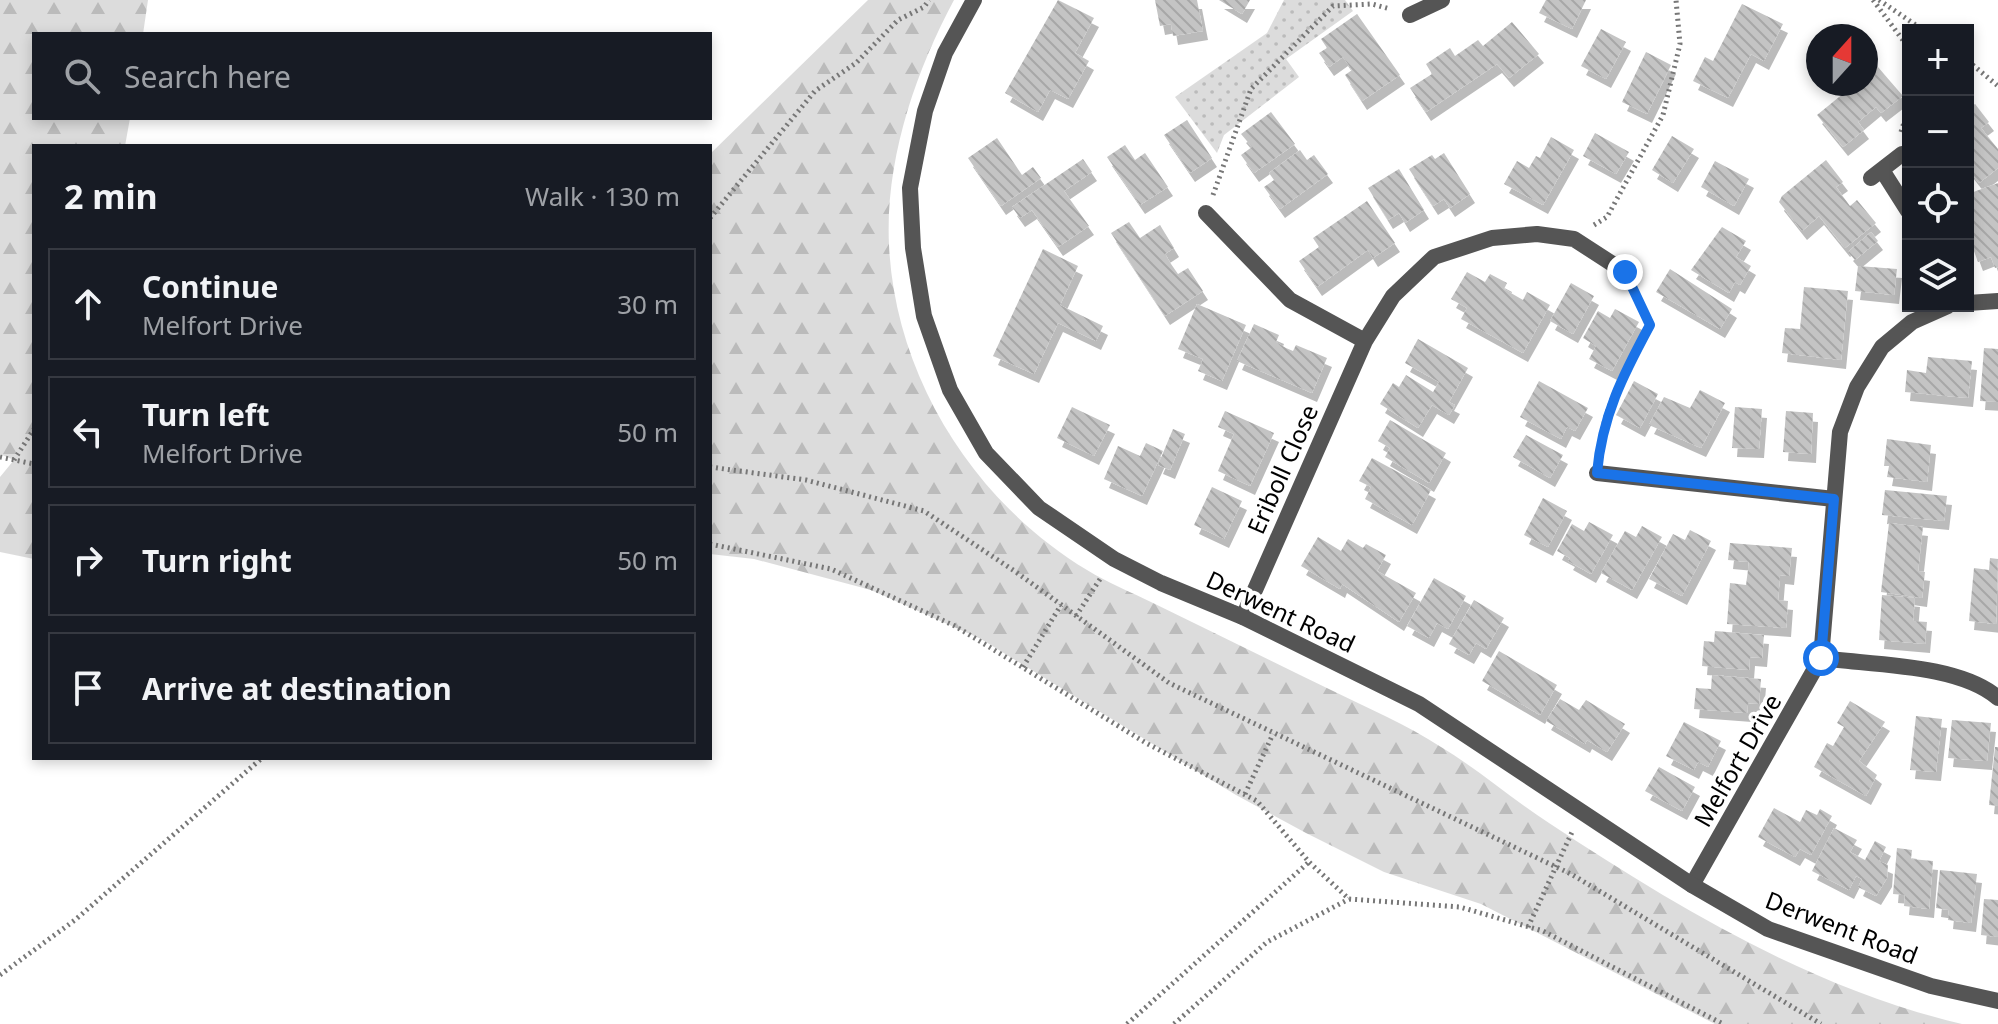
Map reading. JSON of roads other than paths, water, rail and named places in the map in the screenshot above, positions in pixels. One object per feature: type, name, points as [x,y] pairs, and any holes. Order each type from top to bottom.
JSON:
[{"type":"street","name":"Derwent Road","points":[[974,0],[945,53],[925,111],[910,188],[913,248],[924,316],[950,390],[986,453],[1039,508],[1114,559],[1243,617],[1419,704],[1692,885],[1768,929],[1931,986],[1998,1001]]},
{"type":"street","points":[[1410,15],[1442,0]]},
{"type":"street","points":[[1902,154],[1876,174],[1902,204]]},
{"type":"street","points":[[1206,213],[1290,300],[1365,341]]},
{"type":"street","name":"Eriboll Close","points":[[1243,617],[1365,341],[1393,296],[1434,257],[1492,238],[1537,234],[1574,239],[1625,272]]},
{"type":"street","points":[[1974,303],[1998,301]]},
{"type":"street","name":"Melfort Drive","points":[[1692,885],[1821,658],[1840,432],[1857,387],[1882,347],[1912,322],[1933,312]]},
{"type":"street","points":[[1597,473],[1834,499]]},
{"type":"street","points":[[1821,658],[1953,676],[1989,690],[1998,698]]}]
